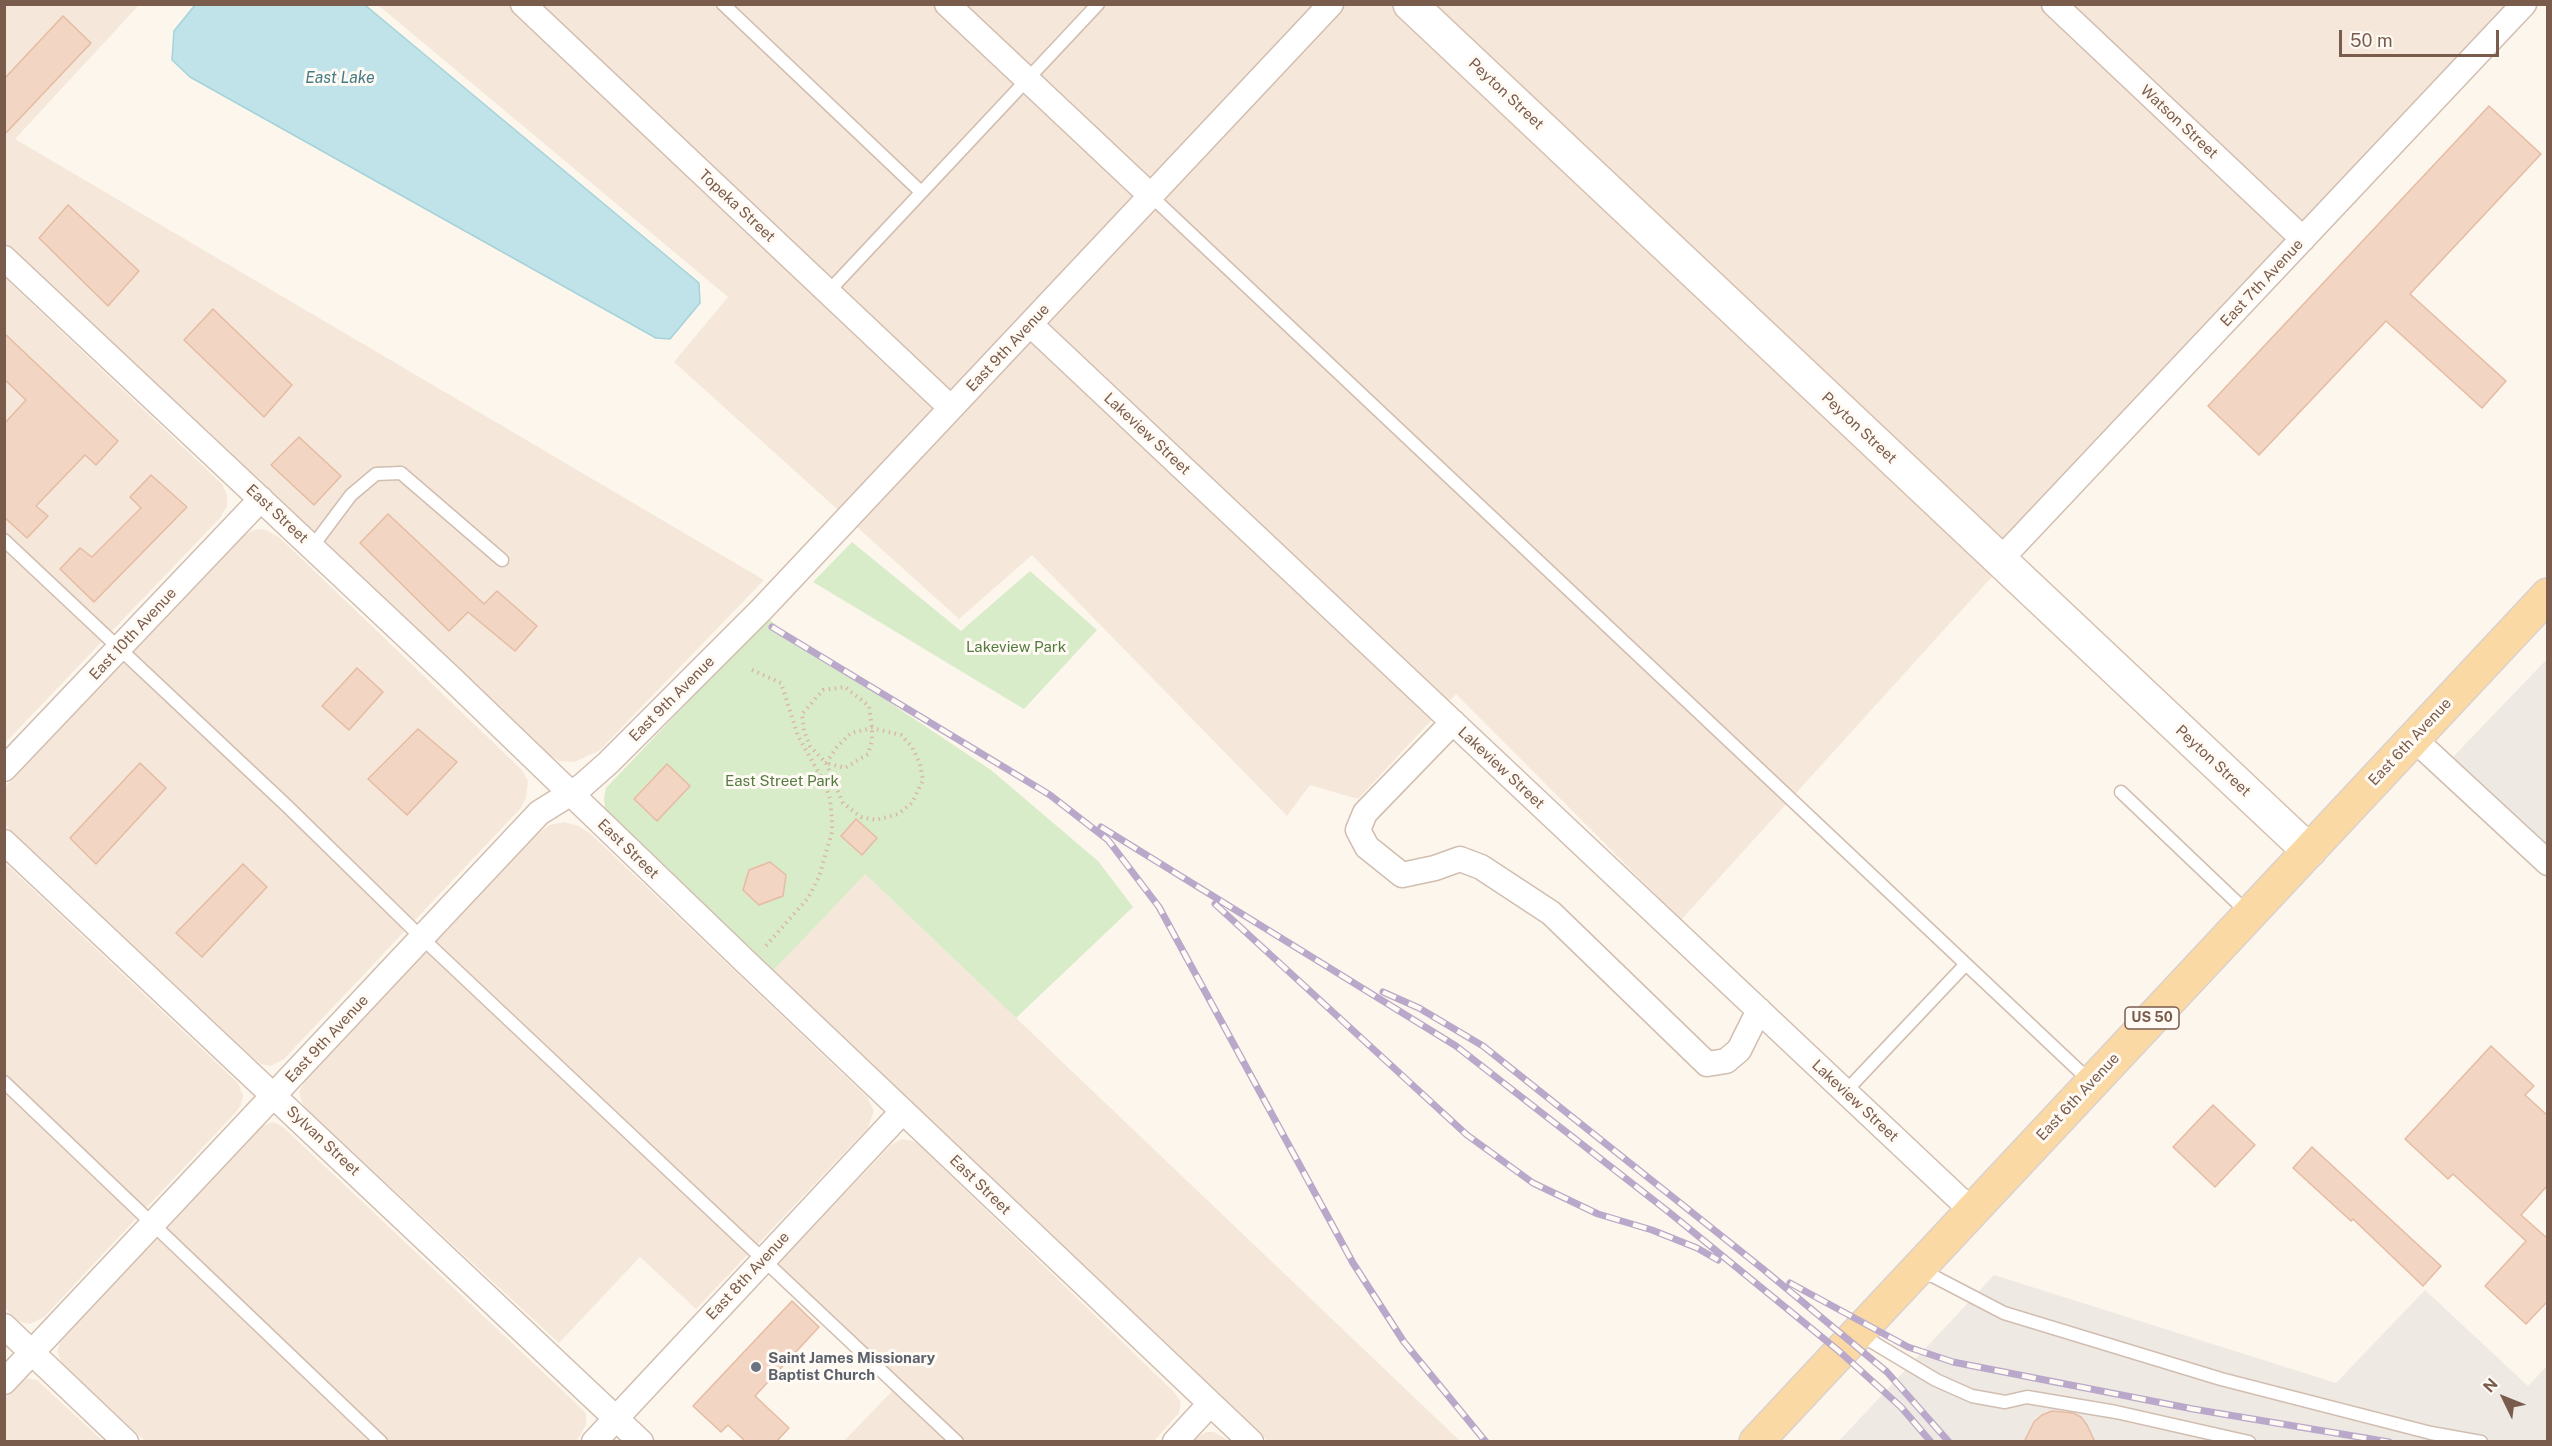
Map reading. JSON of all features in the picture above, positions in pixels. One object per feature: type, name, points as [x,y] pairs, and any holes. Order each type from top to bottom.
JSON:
[{"type":"main road","name":"East 6th Avenue","points":[[1756,1442],[2547,595]]},
{"type":"street","name":"Topeka Street","points":[[523,4],[951,408]]},
{"type":"street","points":[[947,4],[1150,196]]},
{"type":"street","name":"East 9th Avenue","points":[[4,1382],[539,813],[582,786],[608,764],[762,609],[1332,4]]},
{"type":"street","name":"Peyton Street","points":[[1410,4],[2308,851]]},
{"type":"street","name":"Watson Street","points":[[2054,4],[2303,239]]},
{"type":"street","name":"East 7th Avenue","points":[[2001,560],[2524,4]]},
{"type":"street","name":"East Street","points":[[4,258],[312,547],[1251,1442]]},
{"type":"street","name":"Lakeview Street","points":[[1030,324],[1972,1211]]},
{"type":"street","name":"East 10th Avenue","points":[[4,769],[261,499]]},
{"type":"street","points":[[1453,722],[1365,813],[1358,830],[1367,847],[1402,875],[1435,868],[1460,859],[1481,867],[1551,913],[1707,1064],[1726,1061],[1739,1050],[1759,1010]]},
{"type":"street","points":[[2413,738],[2547,863]]},
{"type":"street","name":"Sylvan Street","points":[[4,842],[641,1442]]},
{"type":"street","name":"East 8th Avenue","points":[[594,1442],[903,1111]]},
{"type":"street","points":[[4,1326],[126,1442]]},
{"type":"street","points":[[1175,1442],[1210,1404]]},
{"type":"lane","points":[[723,4],[921,192]]},
{"type":"lane","points":[[828,292],[1098,4]]},
{"type":"lane","points":[[1150,196],[2092,1083]]},
{"type":"lane","points":[[312,547],[351,495],[376,474],[401,473],[502,560]]},
{"type":"lane","points":[[4,540],[957,1442]]},
{"type":"lane","points":[[2121,792],[2249,914]]},
{"type":"lane","points":[[1845,1092],[1966,964]]},
{"type":"lane","points":[[6,1085],[381,1442]]},
{"type":"lane","points":[[1913,1274],[1933,1276],[2004,1313],[2221,1379],[2431,1433],[2481,1442]]},
{"type":"lane","points":[[1858,1333],[1936,1380],[1972,1396],[2004,1402],[2027,1396],[2116,1412],[2249,1442]]},
{"type":"path","points":[[749,965],[808,898],[819,876],[832,832],[830,799],[825,783],[798,736],[781,683],[752,670]]},
{"type":"path","points":[[826,763],[837,747],[852,733],[873,728],[901,735],[912,747],[920,764],[923,780],[912,803],[898,814],[876,820],[861,817],[843,803],[826,763],[810,746],[804,731],[802,714],[824,690],[845,687],[869,706],[873,728],[868,754],[845,768],[826,763]]},
{"type":"path","points":[[791,711],[802,714]]},
{"type":"shaded area","points":[[4,5],[139,5],[15,139],[764,580],[599,751],[574,762],[559,761],[544,752],[5,243]]},
{"type":"shaded area","points":[[378,5],[2510,5],[1681,920],[1456,694],[1358,799],[1310,785],[1287,816],[1032,555],[959,619],[674,362],[728,297]]},
{"type":"shaded area","points":[[4,277],[222,484],[227,495],[227,506],[220,518],[5,743]]},
{"type":"shaded area","points":[[258,529],[266,530],[279,537],[522,770],[528,781],[526,798],[520,809],[284,1059],[271,1066],[261,1064],[253,1058],[5,825],[4,788],[237,540]]},
{"type":"shaded area","points":[[2547,659],[2547,846],[2452,758]]},
{"type":"shaded area","points":[[564,822],[579,826],[592,835],[867,1097],[874,1111],[868,1128],[696,1309],[640,1257],[559,1343],[308,1111],[302,1103],[299,1092],[308,1075],[535,835],[550,825]]},
{"type":"shaded area","points":[[4,862],[238,1083],[243,1095],[241,1105],[236,1112],[44,1317],[30,1324],[18,1321],[5,1308]]},
{"type":"shaded area","points":[[864,873],[1460,1441],[1268,1441],[773,971]]},
{"type":"shaded area","points":[[273,1122],[282,1126],[582,1409],[586,1414],[586,1425],[576,1442],[145,1441],[62,1363],[57,1352],[60,1341],[262,1126]]},
{"type":"shaded area","points":[[902,1139],[919,1145],[1174,1392],[1181,1402],[1179,1413],[1154,1441],[844,1441],[896,1387],[772,1270],[891,1145]]},
{"type":"shaded area","points":[[1994,1275],[2336,1383],[2425,1290],[2528,1386],[2547,1366],[2547,1441],[1838,1442]]},
{"type":"shaded area","points":[[26,1378],[37,1380],[103,1441],[5,1441],[4,1399]]},
{"type":"shaded area","points":[[1206,1432],[1214,1432],[1229,1441],[1191,1442]]},
{"type":"green space","name":"Lakeview Park","points":[[852,542],[961,631],[1030,571],[1097,630],[1024,709],[813,582]]},
{"type":"green space","name":"East Street Park","points":[[769,619],[808,652],[877,694],[991,770],[1098,861],[1133,907],[1016,1018],[865,874],[773,971],[605,810],[606,788]]},
{"type":"water","name":"East Lake","points":[[195,5],[365,5],[699,283],[700,303],[670,339],[656,338],[190,77],[172,60],[174,31]]},
{"type":"building","points":[[63,16],[91,43],[4,135],[4,79]]},
{"type":"building","points":[[2489,106],[2541,154],[2410,294],[2506,381],[2482,408],[2386,321],[2259,455],[2208,406]]},
{"type":"building","points":[[68,205],[139,271],[108,306],[39,238]]},
{"type":"building","points":[[213,309],[292,385],[264,417],[184,340]]},
{"type":"building","points":[[4,333],[118,441],[96,465],[85,455],[36,506],[48,516],[27,538],[4,517],[4,424],[26,400],[4,379]]},
{"type":"building","points":[[299,437],[341,476],[314,505],[271,465]]},
{"type":"building","points":[[151,475],[187,507],[94,602],[60,569],[80,548],[92,557],[141,508],[130,497]]},
{"type":"building","points":[[388,514],[484,604],[497,591],[537,626],[515,651],[468,612],[449,631],[360,543]]},
{"type":"building","points":[[357,668],[383,692],[349,730],[322,706]]},
{"type":"building","points":[[418,729],[457,762],[407,815],[368,779]]},
{"type":"building","points":[[140,763],[166,788],[96,864],[70,838]]},
{"type":"building","points":[[667,764],[690,786],[657,821],[634,799]]},
{"type":"building","points":[[856,819],[877,838],[862,855],[841,836]]},
{"type":"building","points":[[770,862],[786,875],[783,896],[759,905],[743,890],[749,870]]},
{"type":"building","points":[[243,864],[267,887],[202,957],[176,933]]},
{"type":"building","points":[[2491,1046],[2534,1086],[2525,1095],[2547,1115],[2547,1186],[2521,1215],[2547,1238],[2547,1302],[2526,1324],[2485,1286],[2526,1241],[2453,1174],[2448,1179],[2405,1139]]},
{"type":"building","points":[[2213,1105],[2255,1145],[2215,1187],[2173,1147]]},
{"type":"building","points":[[2312,1147],[2441,1266],[2423,1286],[2353,1219],[2351,1221],[2293,1168]]},
{"type":"building","name":"Saint James Missionary Baptist Church","points":[[792,1301],[819,1327],[755,1396],[789,1428],[776,1442],[746,1442],[728,1425],[721,1432],[693,1406]]},
{"type":"building","points":[[2052,1411],[2073,1413],[2081,1417],[2095,1442],[2024,1442],[2034,1422],[2042,1415]]},
{"type":"railway","points":[[772,627],[1050,795],[1108,840],[1159,907],[1353,1263],[1404,1342],[1486,1442]]},
{"type":"railway","points":[[1101,827],[1456,1046],[1670,1213],[1840,1352],[1901,1407],[1931,1442]]},
{"type":"railway","points":[[1215,904],[1467,1135],[1533,1183],[1598,1214],[1652,1230],[1697,1248],[1718,1260]]},
{"type":"railway","points":[[1383,992],[1419,1008],[1483,1046],[1763,1269],[1887,1372],[1949,1442]]},
{"type":"railway","points":[[1790,1283],[1908,1347],[1953,1362],[2193,1409],[2389,1442]]},
{"type":"place","name":"Saint James Missionary Baptist Church","points":[[756,1367]]}]
